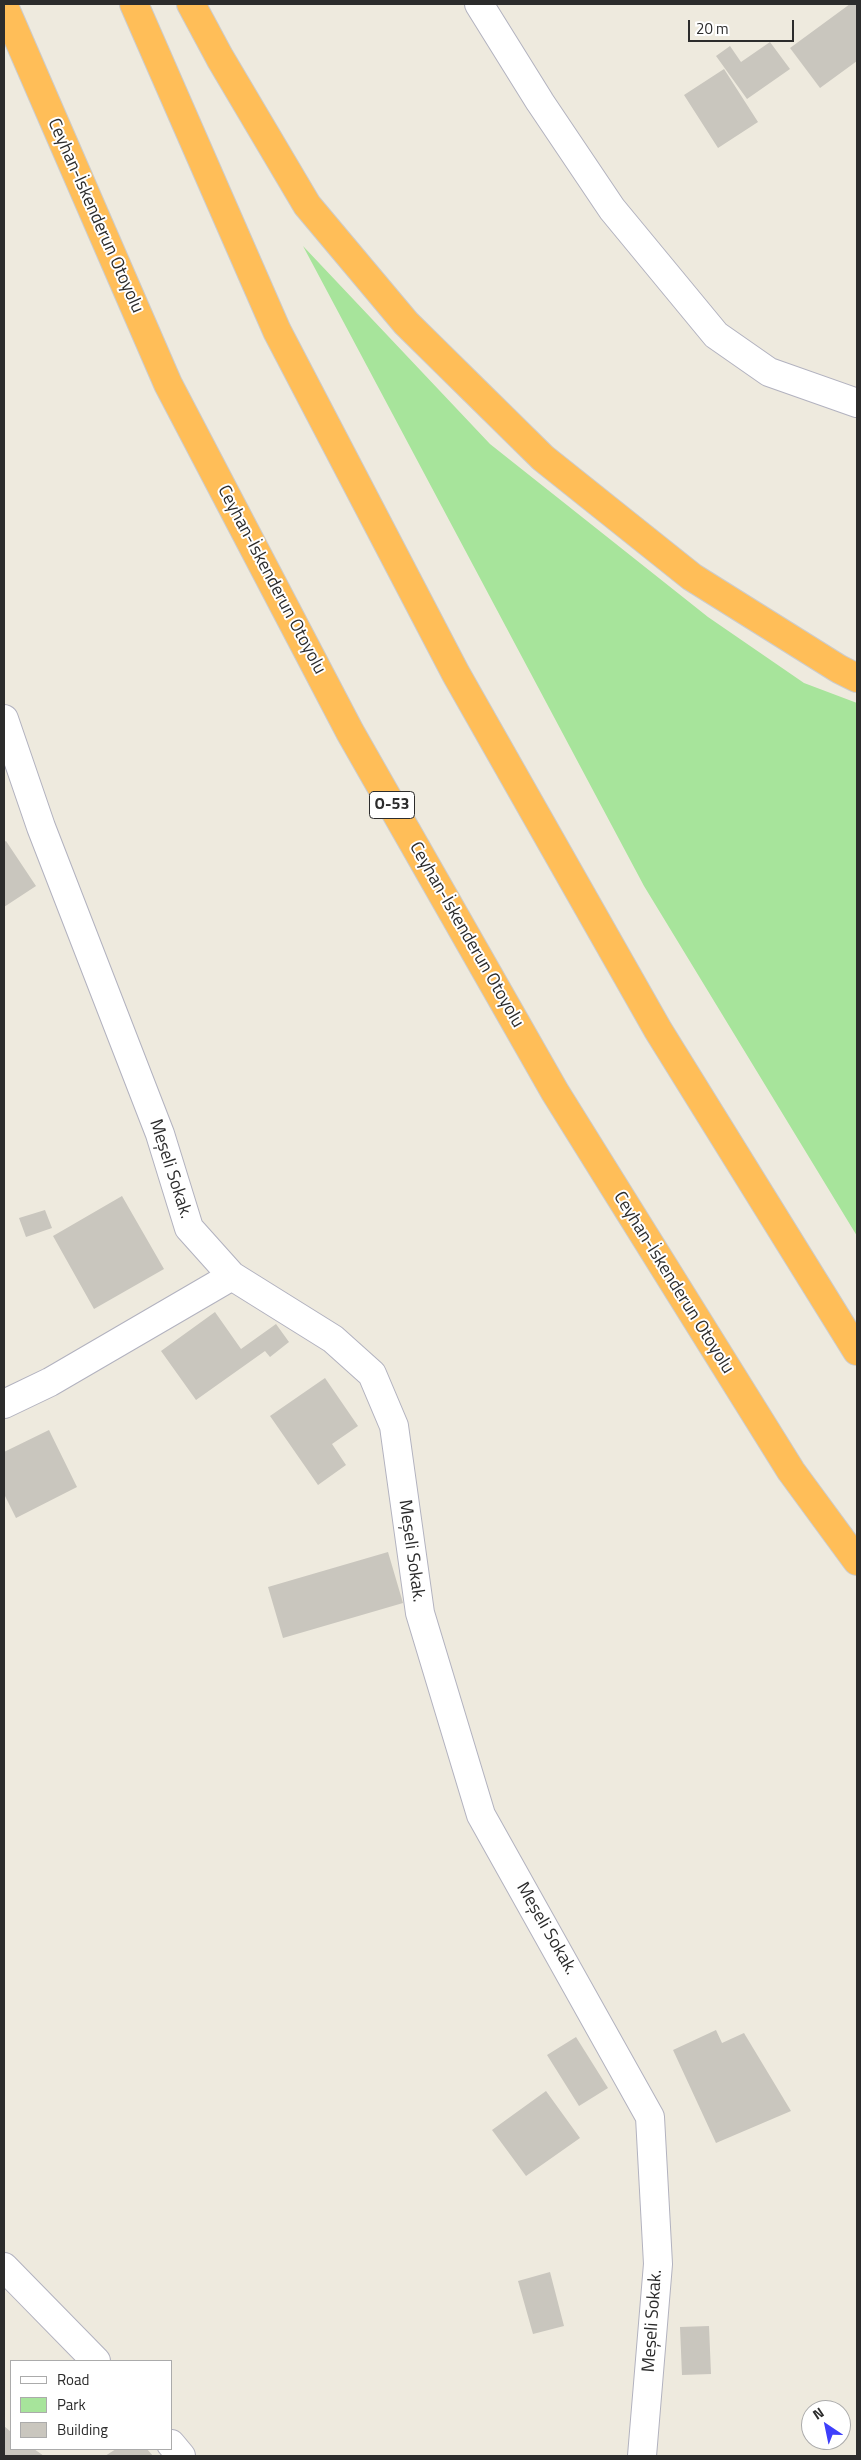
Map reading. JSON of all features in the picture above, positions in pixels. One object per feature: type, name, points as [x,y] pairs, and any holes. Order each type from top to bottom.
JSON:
[{"type":"highway","points":[[134,4],[276,331],[456,674],[658,1030],[857,1351]]},
{"type":"highway","points":[[191,4],[220,58],[307,205],[406,323],[543,458],[692,577],[838,669],[857,678]]},
{"type":"highway","name":"Ceyhan-İskenderun Otoyolu","points":[[4,6],[168,384],[350,732],[554,1092],[791,1472],[857,1561]]},
{"type":"highway","points":[[791,1472],[857,1566]]},
{"type":"street","points":[[479,4],[540,102],[612,209],[716,335],[769,372],[857,403]]},
{"type":"street","name":"Meşeli Sokak.","points":[[4,719],[41,826],[160,1134],[189,1228],[232,1276],[333,1339],[372,1374],[394,1426],[420,1614],[481,1815],[650,2116],[658,2264],[642,2456]]},
{"type":"street","points":[[4,1404],[50,1382],[232,1276]]},
{"type":"street","points":[[4,2267],[95,2360]]},
{"type":"street","points":[[172,2445],[181,2456]]},
{"type":"green space","points":[[303,246],[490,444],[708,617],[804,683],[857,703],[857,1236],[644,886]]},
{"type":"building","points":[[850,4],[857,4],[857,61],[820,88],[790,48]]},
{"type":"building","points":[[770,42],[790,69],[747,99],[716,56],[730,46],[741,62]]},
{"type":"building","points":[[724,69],[758,122],[718,148],[684,95]]},
{"type":"building","points":[[6,841],[36,886],[4,907],[4,842]]},
{"type":"building","points":[[122,1196],[164,1269],[94,1309],[53,1236]]},
{"type":"building","points":[[45,1210],[52,1228],[26,1237],[19,1218]]},
{"type":"building","points":[[215,1312],[241,1349],[276,1324],[289,1342],[270,1357],[265,1351],[196,1400],[161,1351]]},
{"type":"building","points":[[325,1378],[358,1426],[332,1444],[346,1465],[318,1485],[270,1416]]},
{"type":"building","points":[[49,1430],[77,1487],[16,1518],[4,1494],[4,1452]]},
{"type":"building","points":[[388,1552],[403,1603],[283,1638],[268,1587]]},
{"type":"building","points":[[716,2030],[722,2043],[744,2033],[791,2111],[716,2143],[673,2050]]},
{"type":"building","points":[[576,2037],[608,2088],[579,2106],[547,2055]]},
{"type":"building","points":[[546,2091],[580,2138],[526,2176],[492,2130]]},
{"type":"building","points":[[550,2272],[564,2326],[533,2334],[518,2281]]},
{"type":"building","points":[[709,2326],[711,2374],[682,2375],[680,2327]]},
{"type":"building","points":[[4,2426],[10,2431],[10,2450],[35,2450],[44,2456],[4,2456]]},
{"type":"building","points":[[114,2450],[148,2450],[153,2456],[105,2456]]}]
